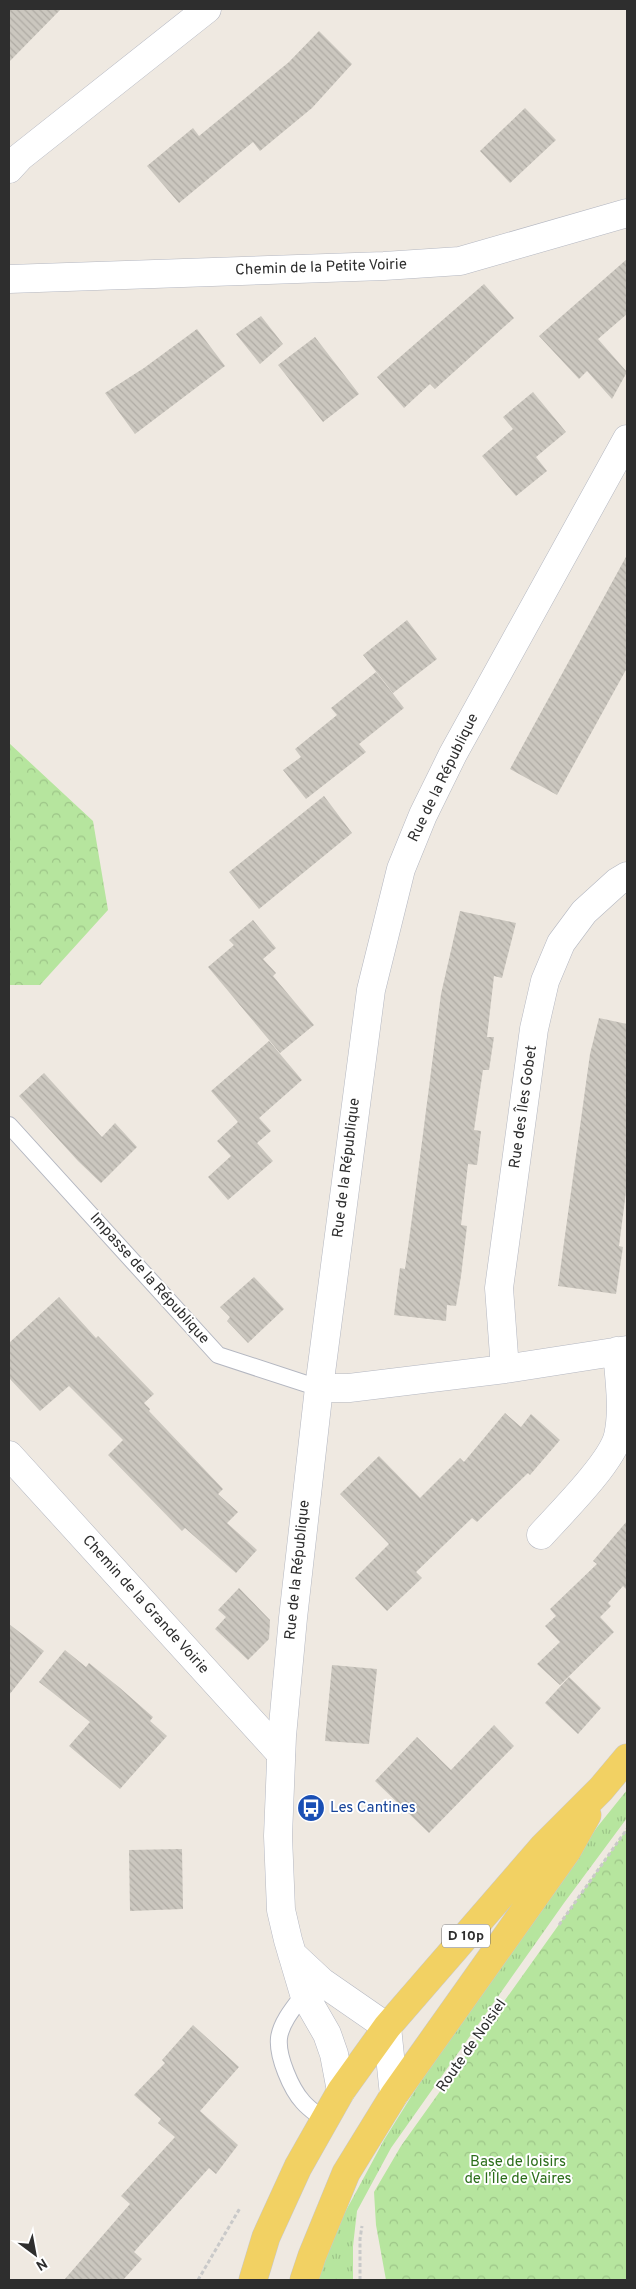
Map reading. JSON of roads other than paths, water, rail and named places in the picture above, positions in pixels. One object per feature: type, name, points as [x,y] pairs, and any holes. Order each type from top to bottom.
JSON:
[{"type":"main road","name":"D 10p","points":[[253,2280],[266,2237],[298,2167],[341,2092],[387,2026],[543,1847],[601,1789],[627,1758]]},
{"type":"main road","name":"D 10p","points":[[304,2280],[346,2173],[394,2094],[568,1851],[601,1789]]},
{"type":"street","points":[[9,169],[20,158],[207,9]]},
{"type":"street","name":"Chemin de la Petite Voirie","points":[[9,279],[384,266],[460,260],[627,213]]},
{"type":"street","name":"Rue de la République","points":[[341,2092],[334,2054],[327,2034],[304,1994],[281,1910],[278,1836],[282,1754],[293,1618],[318,1388],[371,990],[400,870],[424,815],[453,754],[627,439]]},
{"type":"street","name":"Rue des Îles Gobet","points":[[505,1369],[500,1288],[534,1029],[545,982],[561,943],[584,912],[617,882],[627,876]]},
{"type":"street","points":[[318,1388],[348,1388],[505,1369],[622,1351],[621,1420],[618,1438],[606,1460],[541,1535]]},
{"type":"street","name":"Chemin de la Grande Voirie","points":[[9,1455],[282,1754]]},
{"type":"street","points":[[292,1953],[322,1982],[387,2026],[394,2094]]},
{"type":"lane","name":"Impasse de la République","points":[[9,1125],[218,1355],[318,1388]]},
{"type":"lane","points":[[304,1994],[287,2018],[279,2037],[282,2061],[293,2089],[302,2102],[324,2120]]},
{"type":"place","name":"Les Cantines","points":[[311,1808]]},
{"type":"park label","name":"Base de loisirs de l'Île de Vaires","points":[[518,2170]]}]
